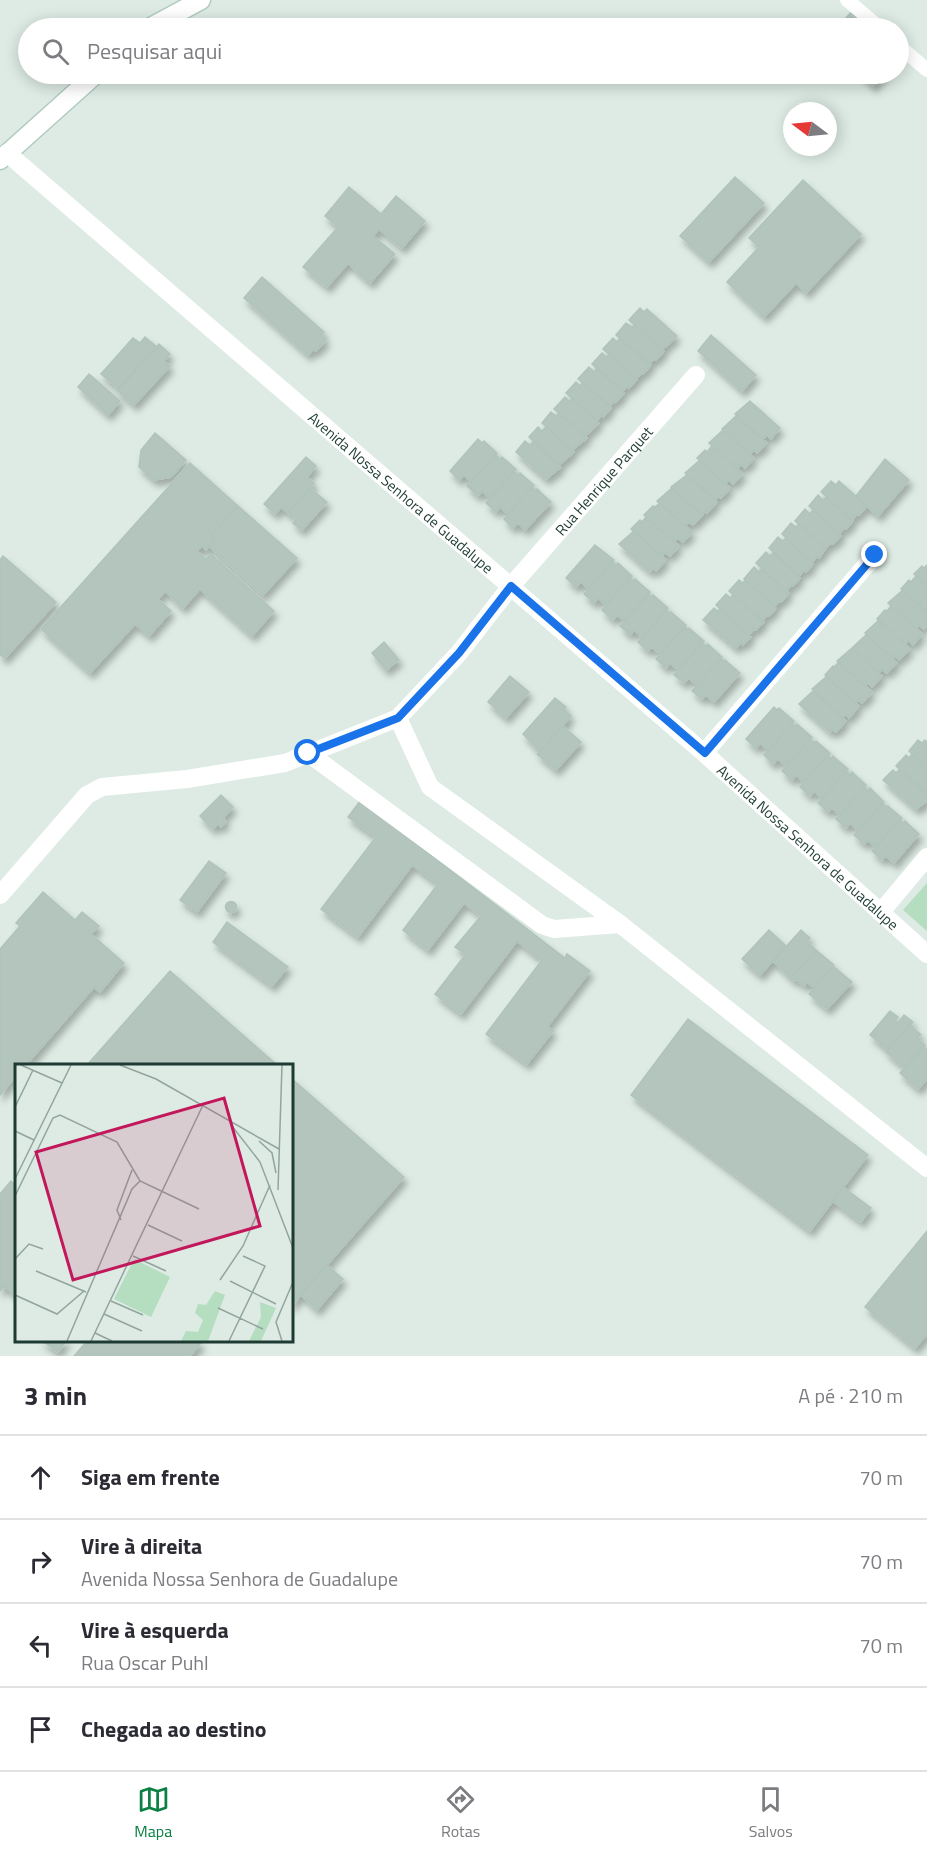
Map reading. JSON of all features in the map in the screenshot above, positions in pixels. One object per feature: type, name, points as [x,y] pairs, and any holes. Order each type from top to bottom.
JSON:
[{"type":"street","points":[[158,18],[175,0]]},
{"type":"street","points":[[167,18],[201,0]]},
{"type":"street","points":[[4,157],[85,84]]},
{"type":"street","name":"Avenida Nossa Senhora de Guadalupe","points":[[4,157],[705,753],[927,954]]},
{"type":"street","name":"Rua Henrique Parquet","points":[[398,718],[459,653],[511,586],[696,375]]},
{"type":"street","points":[[705,753],[875,555]]},
{"type":"street","points":[[0,895],[87,795],[102,787],[187,779],[285,763],[398,718],[430,787],[620,924],[927,1168]]},
{"type":"street","points":[[308,753],[542,925],[554,929],[620,924]]},
{"type":"street","points":[[881,912],[927,857]]},
{"type":"lane","points":[[847,0],[868,18]]},
{"type":"lane","points":[[909,54],[927,70]]},
{"type":"green space","points":[[927,883],[927,931],[903,910]]},
{"type":"building","points":[[852,11],[860,18],[846,18]]},
{"type":"building","points":[[735,177],[764,203],[709,262],[680,236]]},
{"type":"building","points":[[803,180],[861,234],[806,293],[796,283],[764,317],[727,282],[759,247],[749,238]]},
{"type":"building","points":[[349,187],[381,214],[396,196],[425,221],[402,248],[379,229],[373,236],[395,254],[370,283],[348,263],[327,287],[303,267],[338,227],[325,216]]},
{"type":"building","points":[[262,277],[324,332],[321,335],[326,340],[316,351],[313,349],[308,355],[244,298]]},
{"type":"building","points":[[640,308],[644,312],[647,309],[677,336],[662,350],[629,320]]},
{"type":"building","points":[[626,323],[632,327],[634,325],[664,351],[656,360],[654,359],[649,364],[616,335]]},
{"type":"building","points":[[711,335],[756,375],[742,391],[698,351]]},
{"type":"building","points":[[145,337],[157,347],[119,389],[101,374],[133,338],[140,343]]},
{"type":"building","points":[[613,338],[617,342],[620,338],[651,365],[636,379],[603,349]]},
{"type":"building","points":[[159,344],[170,354],[164,361],[170,366],[134,405],[117,390]]},
{"type":"building","points":[[602,353],[606,357],[610,354],[637,379],[629,388],[628,386],[622,392],[592,364]]},
{"type":"building","points":[[589,367],[594,372],[597,368],[624,393],[610,406],[578,379]]},
{"type":"building","points":[[89,374],[120,401],[108,415],[78,387]]},
{"type":"building","points":[[576,382],[580,386],[583,382],[611,408],[597,421],[566,393]]},
{"type":"building","points":[[565,397],[569,401],[572,399],[599,423],[585,436],[554,409]]},
{"type":"building","points":[[750,401],[780,428],[771,439],[767,435],[763,439],[735,414]]},
{"type":"building","points":[[551,412],[556,416],[559,413],[587,438],[572,450],[542,423]]},
{"type":"building","points":[[736,416],[767,443],[757,453],[754,450],[750,454],[722,429]]},
{"type":"building","points":[[538,427],[542,431],[546,427],[574,452],[559,465],[529,437]]},
{"type":"building","points":[[723,430],[754,458],[745,468],[741,464],[737,469],[709,443]]},
{"type":"building","points":[[155,433],[186,460],[171,477],[154,480],[139,467],[141,450]]},
{"type":"building","points":[[478,439],[482,443],[484,441],[497,453],[471,482],[464,475],[459,480],[450,471]]},
{"type":"building","points":[[525,441],[530,445],[533,442],[561,467],[546,479],[516,452]]},
{"type":"building","points":[[712,446],[743,474],[733,484],[729,480],[725,484],[697,458]]},
{"type":"building","points":[[496,455],[500,459],[502,457],[516,469],[490,498],[482,491],[478,496],[467,486]]},
{"type":"building","points":[[306,457],[316,466],[307,477],[314,483],[288,513],[281,507],[275,514],[264,504]]},
{"type":"building","points":[[885,459],[909,480],[878,516],[856,496]]},
{"type":"building","points":[[699,461],[730,488],[721,498],[718,496],[715,500],[685,473]]},
{"type":"building","points":[[190,463],[238,506],[211,536],[215,539],[206,550],[202,546],[197,551],[206,559],[211,554],[274,611],[252,636],[200,589],[183,608],[165,591],[158,599],[171,611],[149,636],[135,624],[90,673],[41,629]]},
{"type":"building","points":[[514,471],[518,475],[520,473],[534,485],[508,514],[500,507],[496,512],[486,503]]},
{"type":"building","points":[[687,475],[717,502],[707,513],[706,511],[702,515],[671,487]]},
{"type":"building","points":[[831,481],[836,485],[839,481],[867,506],[852,520],[821,492]]},
{"type":"building","points":[[532,487],[551,502],[525,530],[518,523],[513,528],[504,519]]},
{"type":"building","points":[[310,488],[327,502],[302,530],[293,523],[296,519],[288,513]]},
{"type":"building","points":[[672,488],[703,515],[693,525],[689,522],[685,526],[657,501]]},
{"type":"building","points":[[818,495],[823,500],[826,497],[853,521],[839,534],[809,506]]},
{"type":"building","points":[[660,503],[692,532],[683,542],[678,538],[674,542],[644,515]]},
{"type":"building","points":[[238,506],[297,558],[263,595],[209,546],[215,539],[211,536]]},
{"type":"building","points":[[805,509],[810,514],[813,510],[841,536],[826,548],[795,521]]},
{"type":"building","points":[[646,517],[679,546],[670,556],[665,552],[662,557],[631,529]]},
{"type":"building","points":[[791,523],[796,527],[799,524],[826,548],[819,558],[817,556],[812,562],[782,534]]},
{"type":"building","points":[[634,531],[666,560],[656,571],[653,568],[650,572],[619,544]]},
{"type":"building","points":[[778,537],[783,541],[786,538],[813,564],[806,572],[804,570],[799,576],[769,548]]},
{"type":"building","points":[[595,545],[614,560],[588,589],[581,582],[576,587],[566,578]]},
{"type":"building","points":[[766,552],[770,556],[773,553],[800,578],[786,591],[756,563]]},
{"type":"building","points":[[3,556],[56,602],[5,658],[0,655],[0,560]]},
{"type":"building","points":[[612,561],[616,565],[618,563],[632,576],[606,605],[598,598],[594,603],[584,594]]},
{"type":"building","points":[[927,565],[927,586],[914,574],[922,566],[924,568]]},
{"type":"building","points":[[754,567],[759,572],[761,569],[789,593],[775,606],[744,579]]},
{"type":"building","points":[[916,576],[927,586],[927,612],[901,589]]},
{"type":"building","points":[[630,578],[634,581],[635,579],[650,592],[625,621],[617,615],[613,620],[602,610]]},
{"type":"building","points":[[739,580],[743,583],[745,580],[776,608],[762,621],[729,591]]},
{"type":"building","points":[[903,590],[927,612],[927,626],[924,629],[919,625],[916,629],[888,603]]},
{"type":"building","points":[[649,594],[668,608],[642,638],[634,630],[630,635],[620,626]]},
{"type":"building","points":[[726,594],[730,598],[733,595],[764,622],[749,635],[716,605]]},
{"type":"building","points":[[891,606],[922,634],[913,645],[908,640],[905,644],[877,619]]},
{"type":"building","points":[[714,608],[717,611],[720,609],[751,637],[743,645],[741,642],[736,648],[703,620]]},
{"type":"building","points":[[666,610],[686,625],[660,654],[652,647],[648,651],[638,642]]},
{"type":"building","points":[[879,620],[910,649],[899,660],[895,656],[893,659],[865,633]]},
{"type":"building","points":[[685,627],[704,641],[678,670],[670,663],[666,668],[656,659]]},
{"type":"building","points":[[866,635],[897,663],[887,673],[882,669],[879,673],[852,648]]},
{"type":"building","points":[[384,642],[399,660],[386,670],[372,653]]},
{"type":"building","points":[[702,643],[706,646],[708,644],[722,657],[697,685],[689,678],[684,683],[674,675]]},
{"type":"building","points":[[852,648],[882,676],[872,687],[868,683],[865,686],[837,661]]},
{"type":"building","points":[[721,658],[740,673],[714,702],[706,695],[702,699],[692,691]]},
{"type":"building","points":[[839,662],[872,692],[862,703],[858,700],[855,703],[825,675]]},
{"type":"building","points":[[510,676],[529,692],[506,718],[488,702]]},
{"type":"building","points":[[826,677],[859,706],[849,718],[846,714],[842,718],[812,689]]},
{"type":"building","points":[[813,691],[846,721],[836,732],[832,729],[830,732],[799,704]]},
{"type":"building","points":[[555,698],[566,707],[564,709],[571,716],[540,752],[523,734]]},
{"type":"building","points":[[774,707],[777,710],[779,708],[794,721],[768,751],[760,743],[756,748],[746,739]]},
{"type":"building","points":[[792,723],[795,726],[797,724],[812,737],[786,766],[778,759],[773,764],[764,755]]},
{"type":"building","points":[[563,726],[581,742],[556,770],[537,754]]},
{"type":"building","points":[[810,739],[815,743],[816,741],[830,753],[804,783],[796,775],[792,780],[782,771]]},
{"type":"building","points":[[918,740],[922,743],[925,740],[927,742],[927,768],[909,751]]},
{"type":"building","points":[[912,754],[927,768],[927,794],[896,766],[906,755],[909,758]]},
{"type":"building","points":[[828,755],[831,759],[833,756],[848,769],[822,799],[814,791],[810,796],[800,787]]},
{"type":"building","points":[[900,769],[927,794],[927,801],[916,809],[883,780],[893,770],[896,773]]},
{"type":"building","points":[[846,771],[850,775],[852,772],[866,785],[840,815],[832,808],[828,812],[818,803]]},
{"type":"building","points":[[864,787],[868,791],[870,788],[884,802],[858,831],[850,823],[846,828],[836,819]]},
{"type":"building","points":[[221,795],[233,807],[223,818],[226,822],[221,827],[218,824],[213,829],[200,816]]},
{"type":"building","points":[[360,801],[565,958],[567,954],[590,971],[547,1027],[553,1031],[527,1064],[486,1034],[542,960],[517,941],[461,1014],[435,994],[466,954],[455,947],[481,916],[464,903],[428,950],[403,930],[438,884],[412,865],[358,937],[321,909],[376,837],[348,817]]},
{"type":"building","points":[[882,803],[902,818],[876,847],[867,840],[864,844],[854,835]]},
{"type":"building","points":[[900,820],[904,823],[905,821],[919,834],[894,863],[886,856],[882,860],[872,851]]},
{"type":"building","points":[[209,861],[226,873],[197,912],[180,900]]},
{"type":"building","points":[[43,892],[75,920],[82,912],[99,926],[91,934],[124,963],[100,992],[94,987],[27,1064],[15,1064],[15,1077],[0,1095],[0,949],[20,926],[16,923]]},
{"type":"building","points":[[231,901],[237,907],[231,913],[225,907]]},
{"type":"building","points":[[227,922],[288,967],[272,986],[213,942]]},
{"type":"building","points":[[769,930],[786,946],[760,975],[742,959]]},
{"type":"building","points":[[801,930],[810,938],[807,942],[816,950],[791,978],[773,961]]},
{"type":"building","points":[[816,950],[834,965],[814,988],[807,982],[804,986],[791,978]]},
{"type":"building","points":[[833,966],[852,982],[827,1009],[809,994]]},
{"type":"building","points":[[170,971],[276,1064],[88,1064]]},
{"type":"building","points":[[890,1011],[898,1017],[895,1021],[898,1023],[904,1015],[913,1022],[888,1050],[870,1035]]},
{"type":"building","points":[[688,1019],[868,1155],[810,1231],[631,1095]]},
{"type":"building","points":[[910,1025],[921,1035],[917,1038],[925,1045],[905,1068],[886,1052]]},
{"type":"building","points":[[924,1047],[927,1050],[927,1079],[918,1089],[900,1073]]},
{"type":"building","points":[[292,1079],[404,1177],[292,1305]]},
{"type":"building","points":[[11,1181],[15,1185],[14,1294],[4,1286],[0,1291],[0,1194]]},
{"type":"building","points":[[843,1187],[871,1208],[861,1222],[833,1201]]},
{"type":"building","points":[[927,1231],[927,1334],[915,1348],[865,1307]]},
{"type":"building","points":[[327,1265],[343,1279],[317,1310],[301,1295]]},
{"type":"building","points":[[42,1341],[66,1341],[58,1352]]},
{"type":"building","points":[[87,1341],[198,1341],[201,1343],[190,1356],[74,1356]]},
{"type":"route","points":[[308,753],[398,718],[459,653],[511,586],[705,753],[875,555]]}]
